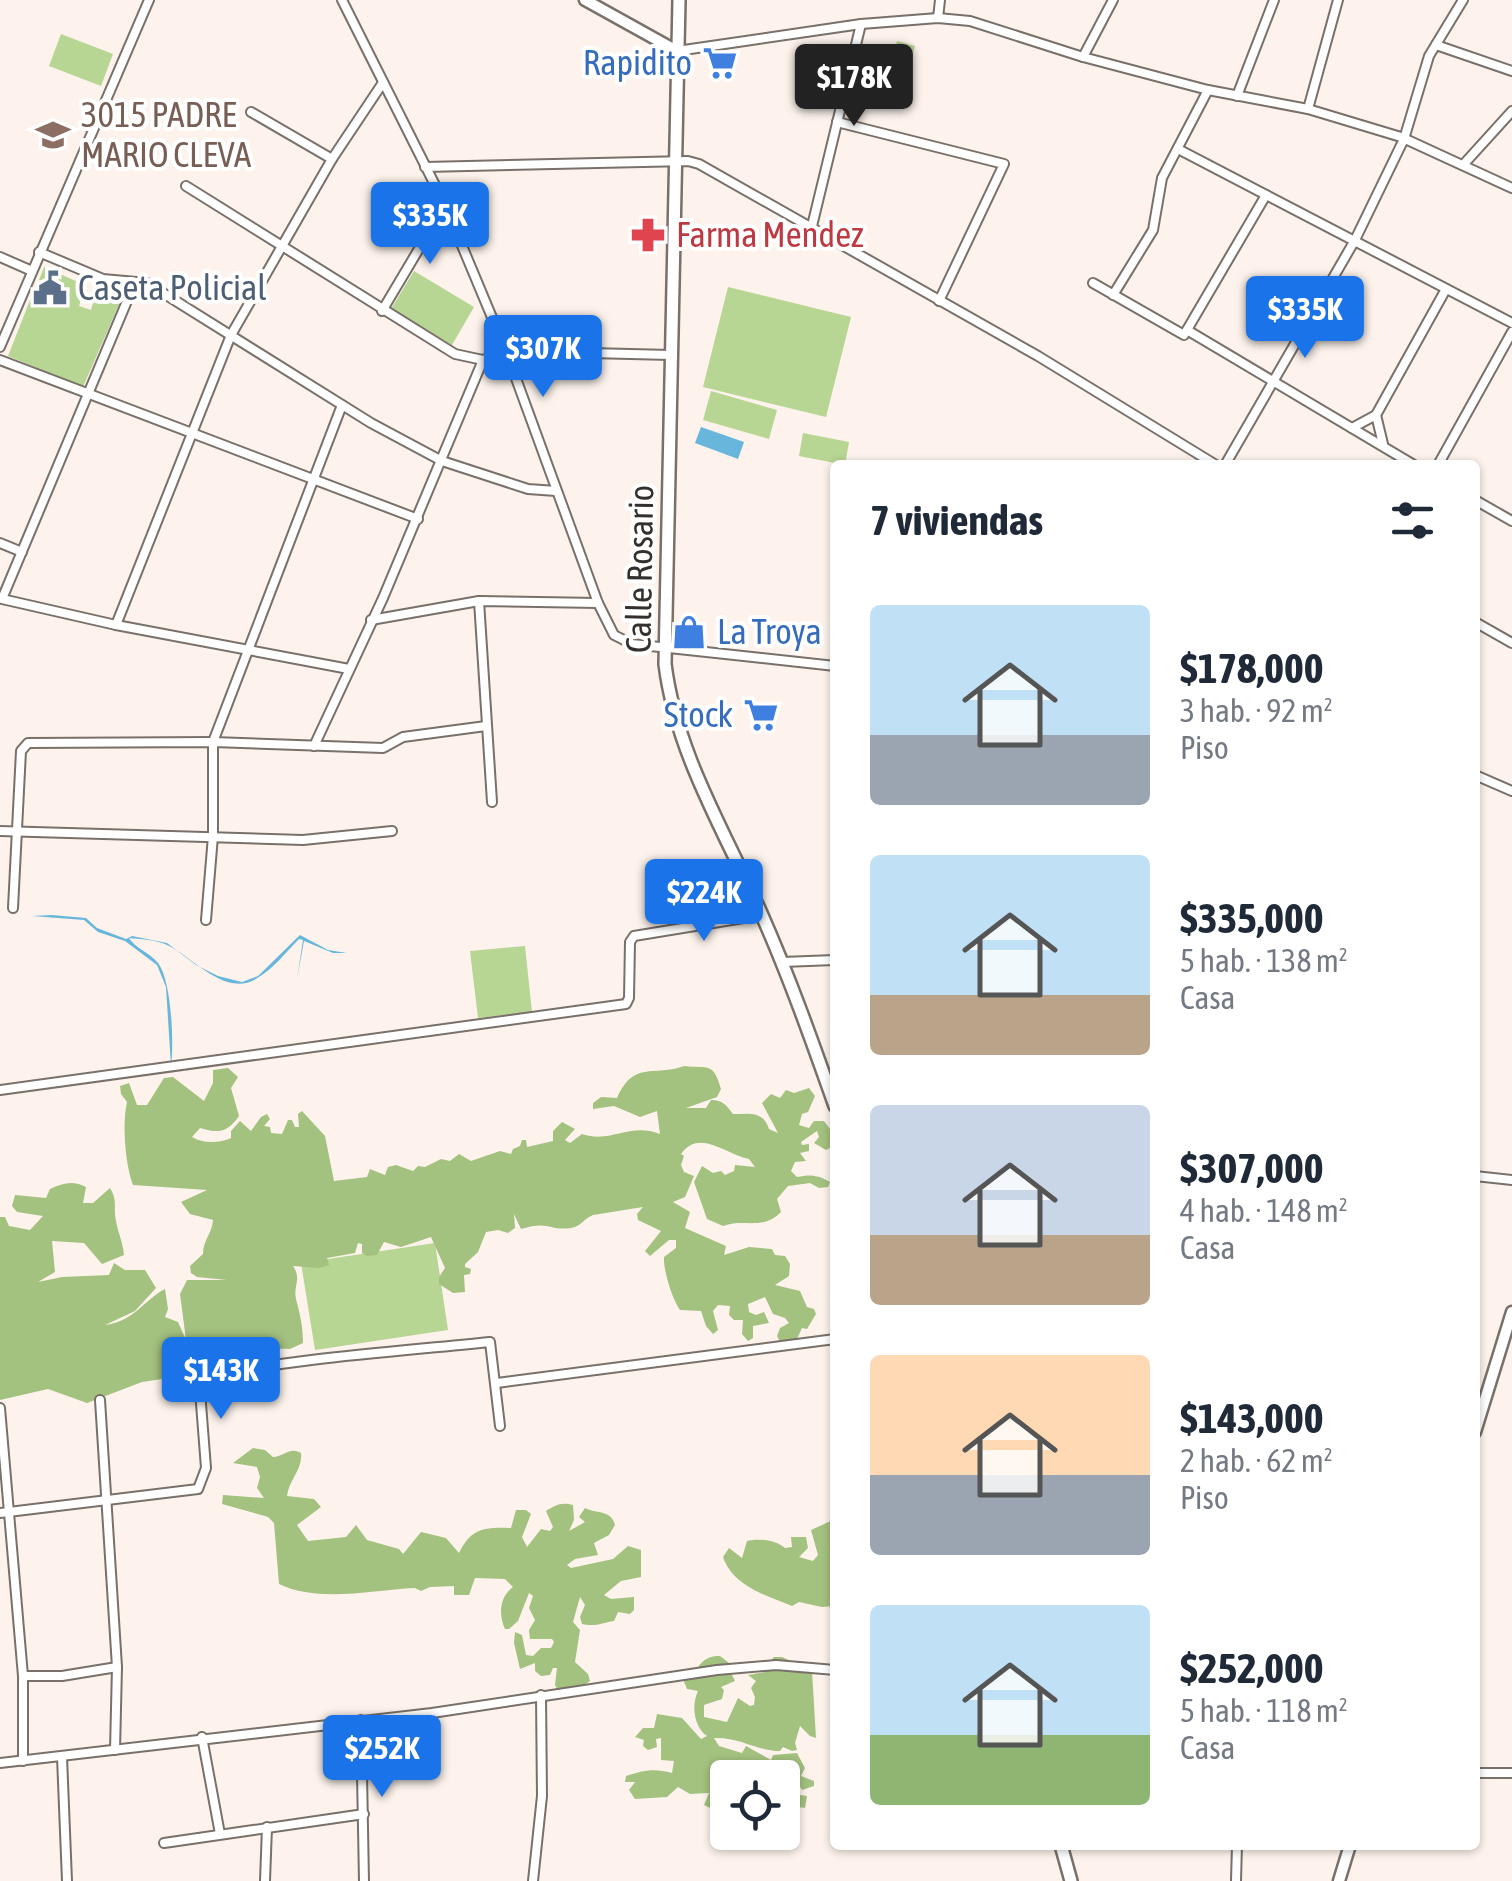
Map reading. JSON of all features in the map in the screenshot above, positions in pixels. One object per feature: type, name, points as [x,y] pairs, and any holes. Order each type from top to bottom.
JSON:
[{"type":"main road","name":"Calle Rosario","points":[[679,0],[668,684],[675,722],[782,962],[830,1092]]},
{"type":"main road","points":[[1062,1850],[1071,1881]]},
{"type":"street","points":[[0,347],[149,0]]},
{"type":"street","points":[[342,0],[446,204],[614,635],[623,641],[666,648],[830,665]]},
{"type":"street","points":[[585,0],[676,51],[861,24],[938,18],[989,26],[1208,90],[1308,109],[1404,140],[1512,188]]},
{"type":"street","points":[[938,18],[940,0]]},
{"type":"street","points":[[1083,56],[1114,0]]},
{"type":"street","points":[[1237,96],[1274,0]]},
{"type":"street","points":[[1308,109],[1338,0]]},
{"type":"street","points":[[1228,460],[1356,240],[1404,140],[1429,56],[1463,0]]},
{"type":"street","points":[[812,226],[861,24]]},
{"type":"street","points":[[1436,45],[1512,70]]},
{"type":"street","points":[[116,625],[231,335],[281,244],[382,84]]},
{"type":"street","points":[[1113,295],[1153,230],[1159,189],[1208,90]]},
{"type":"street","points":[[250,112],[332,160]]},
{"type":"street","points":[[1464,165],[1511,114]]},
{"type":"street","points":[[837,122],[1004,164],[939,300]]},
{"type":"street","points":[[1178,149],[1512,324]]},
{"type":"street","points":[[426,167],[675,161],[698,164],[812,226],[1208,460]]},
{"type":"street","points":[[186,186],[455,354],[484,360],[506,352],[671,355]]},
{"type":"street","points":[[1093,284],[1182,335],[1266,195]]},
{"type":"street","points":[[382,311],[446,204]]},
{"type":"street","points":[[40,252],[103,279],[147,283],[342,405],[442,461],[528,489],[556,491]]},
{"type":"street","points":[[0,257],[32,271]]},
{"type":"street","points":[[135,282],[2,599],[349,669]]},
{"type":"street","points":[[1352,428],[1376,415],[1446,289]]},
{"type":"street","points":[[1187,330],[1406,460]]},
{"type":"street","points":[[1441,460],[1512,332]]},
{"type":"street","points":[[0,360],[418,519]]},
{"type":"street","points":[[314,746],[382,601],[484,360]]},
{"type":"street","points":[[206,920],[213,742],[342,405]]},
{"type":"street","points":[[1376,415],[1384,447]]},
{"type":"street","points":[[1480,503],[1512,521]]},
{"type":"street","points":[[0,543],[22,552]]},
{"type":"street","points":[[382,601],[387,612],[394,614]]},
{"type":"street","points":[[371,620],[479,601],[598,602]]},
{"type":"street","points":[[479,601],[492,802]]},
{"type":"street","points":[[1480,628],[1512,643]]},
{"type":"street","points":[[13,908],[21,751],[28,744],[213,742],[382,748],[403,737],[486,726]]},
{"type":"street","points":[[1480,777],[1512,791]]},
{"type":"street","points":[[0,831],[303,840],[392,831]]},
{"type":"street","points":[[0,1090],[626,1004],[630,942],[634,936],[762,915]]},
{"type":"street","points":[[782,962],[830,960]]},
{"type":"street","points":[[1480,1177],[1512,1180]]},
{"type":"street","points":[[1480,1416],[1512,1312]]},
{"type":"street","points":[[498,1382],[830,1340]]},
{"type":"street","points":[[4,1513],[190,1491],[201,1486],[206,1468],[199,1378],[298,1362],[490,1342],[498,1382],[500,1426]]},
{"type":"street","points":[[100,1400],[117,1666],[115,1750]]},
{"type":"street","points":[[0,1408],[4,1513],[23,1676],[24,1761]]},
{"type":"street","points":[[0,1763],[361,1720],[716,1670],[776,1665],[830,1670]]},
{"type":"street","points":[[23,1676],[62,1676],[117,1666]]},
{"type":"street","points":[[534,1881],[542,1796],[541,1696]]},
{"type":"street","points":[[361,1720],[364,1881]]},
{"type":"street","points":[[202,1737],[220,1834]]},
{"type":"street","points":[[62,1757],[67,1881]]},
{"type":"street","points":[[1480,1773],[1512,1773]]},
{"type":"street","points":[[164,1843],[364,1814]]},
{"type":"street","points":[[266,1881],[268,1828]]},
{"type":"street","points":[[1236,1881],[1238,1850]]},
{"type":"street","points":[[1339,1881],[1348,1850]]},
{"type":"green space","points":[[61,34],[113,54],[101,86],[49,66]]},
{"type":"green space","points":[[897,41],[915,46],[905,83],[888,78]]},
{"type":"green space","points":[[44,267],[85,285],[79,306],[91,310],[97,289],[123,295],[83,387],[8,356],[32,295],[48,301],[54,286],[39,280]]},
{"type":"green space","points":[[414,271],[474,307],[452,345],[391,309]]},
{"type":"green space","points":[[728,287],[851,317],[826,417],[703,387]]},
{"type":"green space","points":[[711,391],[777,410],[769,439],[703,420]]},
{"type":"green space","points":[[803,433],[849,442],[846,460],[830,462],[799,456]]},
{"type":"green space","points":[[525,946],[532,1012],[478,1018],[470,951]]},
{"type":"green space","points":[[684,1066],[712,1070],[721,1089],[717,1097],[686,1108],[706,1108],[711,1100],[719,1101],[733,1114],[759,1116],[769,1129],[778,1133],[762,1103],[771,1094],[780,1098],[786,1090],[794,1093],[809,1088],[815,1096],[799,1125],[809,1128],[814,1121],[824,1121],[830,1129],[830,1148],[826,1150],[814,1143],[819,1137],[817,1131],[801,1142],[809,1144],[809,1151],[800,1153],[806,1161],[795,1162],[791,1171],[797,1177],[822,1178],[830,1182],[828,1187],[810,1183],[788,1186],[777,1199],[781,1212],[774,1218],[723,1226],[707,1219],[694,1182],[702,1166],[725,1175],[734,1171],[735,1165],[755,1167],[749,1159],[705,1143],[696,1143],[681,1154],[684,1172],[694,1176],[685,1197],[673,1202],[690,1212],[685,1228],[726,1246],[724,1255],[749,1247],[772,1249],[775,1255],[785,1256],[790,1264],[789,1276],[775,1285],[800,1291],[807,1307],[816,1314],[796,1341],[780,1342],[780,1328],[789,1323],[773,1314],[765,1297],[748,1304],[749,1312],[764,1312],[769,1323],[753,1326],[753,1338],[748,1341],[742,1334],[743,1320],[734,1320],[729,1315],[730,1306],[718,1305],[713,1311],[718,1330],[713,1334],[701,1311],[680,1310],[664,1262],[664,1257],[676,1248],[676,1240],[669,1240],[650,1256],[645,1251],[661,1231],[638,1220],[637,1214],[643,1207],[593,1215],[578,1226],[564,1229],[538,1225],[521,1229],[514,1214],[515,1228],[508,1233],[486,1232],[478,1252],[465,1264],[471,1269],[470,1274],[464,1275],[465,1292],[453,1293],[439,1284],[445,1268],[431,1237],[401,1247],[384,1242],[377,1255],[367,1256],[358,1243],[355,1253],[327,1258],[329,1265],[293,1266],[303,1343],[290,1349],[265,1348],[237,1357],[210,1351],[216,1371],[142,1382],[87,1403],[48,1389],[0,1400],[0,1217],[5,1217],[9,1226],[30,1230],[43,1216],[17,1212],[12,1206],[15,1195],[46,1198],[50,1189],[72,1183],[86,1187],[83,1203],[93,1203],[110,1188],[124,1255],[102,1264],[84,1243],[52,1241],[55,1272],[38,1282],[109,1275],[114,1263],[125,1270],[145,1270],[156,1288],[135,1311],[105,1325],[130,1315],[165,1289],[165,1317],[178,1322],[186,1340],[180,1294],[187,1280],[227,1280],[191,1273],[190,1266],[203,1254],[213,1220],[190,1214],[181,1202],[207,1190],[133,1185],[125,1144],[127,1102],[120,1086],[129,1083],[137,1105],[147,1105],[164,1078],[173,1077],[204,1101],[213,1083],[213,1070],[228,1068],[238,1077],[231,1088],[239,1116],[227,1128],[200,1128],[192,1137],[206,1142],[227,1140],[240,1121],[251,1131],[267,1114],[270,1119],[264,1126],[270,1127],[271,1133],[282,1134],[288,1120],[299,1127],[298,1114],[302,1111],[325,1136],[334,1181],[367,1177],[370,1169],[385,1175],[388,1167],[396,1165],[413,1171],[441,1159],[450,1161],[459,1154],[471,1161],[500,1151],[511,1154],[522,1140],[526,1140],[527,1147],[553,1141],[553,1131],[562,1122],[575,1129],[565,1140],[570,1143],[582,1134],[602,1137],[639,1130],[660,1134],[657,1111],[640,1117],[614,1106],[593,1109],[593,1103],[601,1097],[617,1098],[623,1086],[637,1074]]},
{"type":"green space","points":[[435,1243],[448,1330],[315,1350],[301,1263]]},
{"type":"green space","points":[[253,1448],[265,1450],[273,1457],[293,1451],[301,1453],[287,1496],[314,1499],[321,1507],[297,1525],[308,1541],[346,1537],[356,1525],[367,1540],[399,1549],[403,1554],[421,1532],[446,1538],[459,1553],[474,1534],[486,1529],[511,1528],[516,1510],[526,1510],[531,1514],[522,1537],[527,1547],[541,1529],[550,1531],[553,1527],[546,1511],[556,1506],[573,1505],[574,1520],[569,1531],[585,1522],[579,1517],[585,1508],[607,1514],[615,1525],[609,1535],[594,1543],[598,1555],[575,1559],[567,1565],[571,1568],[613,1559],[628,1546],[641,1550],[641,1577],[621,1581],[604,1595],[611,1599],[634,1597],[634,1610],[630,1614],[618,1612],[614,1621],[582,1624],[580,1617],[585,1605],[580,1597],[573,1622],[580,1630],[575,1662],[590,1681],[582,1687],[558,1690],[557,1668],[550,1675],[541,1676],[535,1671],[535,1663],[520,1669],[515,1632],[522,1635],[526,1655],[551,1648],[554,1642],[530,1639],[529,1630],[535,1620],[529,1608],[533,1596],[529,1593],[518,1621],[505,1629],[502,1606],[513,1587],[505,1579],[475,1578],[469,1595],[454,1595],[454,1586],[328,1594],[279,1584],[274,1523],[268,1517],[222,1504],[223,1495],[264,1498],[257,1488],[257,1467],[233,1463]]},
{"type":"green space","points":[[830,1521],[830,1606],[799,1602],[792,1606],[761,1593],[734,1575],[723,1557],[729,1548],[742,1558],[747,1541],[767,1540],[785,1548],[792,1547],[791,1537],[806,1537],[808,1548],[799,1557],[813,1561],[818,1555],[811,1530]]},
{"type":"green space","points":[[715,1656],[733,1666],[735,1681],[721,1687],[722,1699],[704,1705],[704,1717],[727,1722],[738,1698],[754,1705],[751,1688],[756,1681],[748,1675],[765,1672],[765,1666],[774,1657],[782,1657],[812,1671],[816,1738],[800,1726],[797,1750],[783,1747],[780,1751],[714,1738],[719,1746],[742,1753],[746,1746],[771,1760],[710,1760],[710,1808],[704,1805],[709,1793],[690,1794],[678,1787],[667,1797],[635,1799],[629,1790],[635,1782],[625,1782],[626,1776],[644,1771],[672,1773],[674,1761],[661,1760],[661,1738],[656,1739],[657,1747],[648,1750],[643,1746],[644,1740],[635,1737],[643,1728],[654,1728],[657,1714],[682,1718],[701,1739],[707,1736],[695,1716],[698,1691],[687,1689],[683,1679],[695,1677],[700,1664]]},
{"type":"green space","points":[[797,1753],[805,1768],[801,1776],[814,1781],[814,1786],[802,1790],[800,1787],[800,1760],[771,1760],[773,1755]]},
{"type":"green space","points":[[800,1795],[807,1796],[805,1808],[800,1808]]},
{"type":"water","points":[[701,427],[744,442],[738,459],[695,443]]},
{"type":"water","points":[[32,916],[86,918],[97,928],[126,939],[132,936],[167,943],[177,951],[158,942],[129,938],[155,959],[163,972],[166,984],[171,1013],[171,1066],[166,987],[157,965],[125,941],[98,932],[84,920]]},
{"type":"water","points":[[300,935],[328,950],[347,953],[333,953],[304,941],[297,979],[303,940],[299,939],[270,969],[247,983],[223,980],[200,967],[242,982],[258,976]]},
{"type":"place","name":"Rapidito","points":[[720,63]]},
{"type":"place","name":"3015 PADRE MARIO CLEVA","points":[[53,135]]},
{"type":"place","name":"Farma Mendez","points":[[648,235]]},
{"type":"place","name":"Caseta Policial","points":[[50,288]]},
{"type":"place","name":"La Troya","points":[[689,632]]},
{"type":"place","name":"Stock","points":[[761,715]]}]
